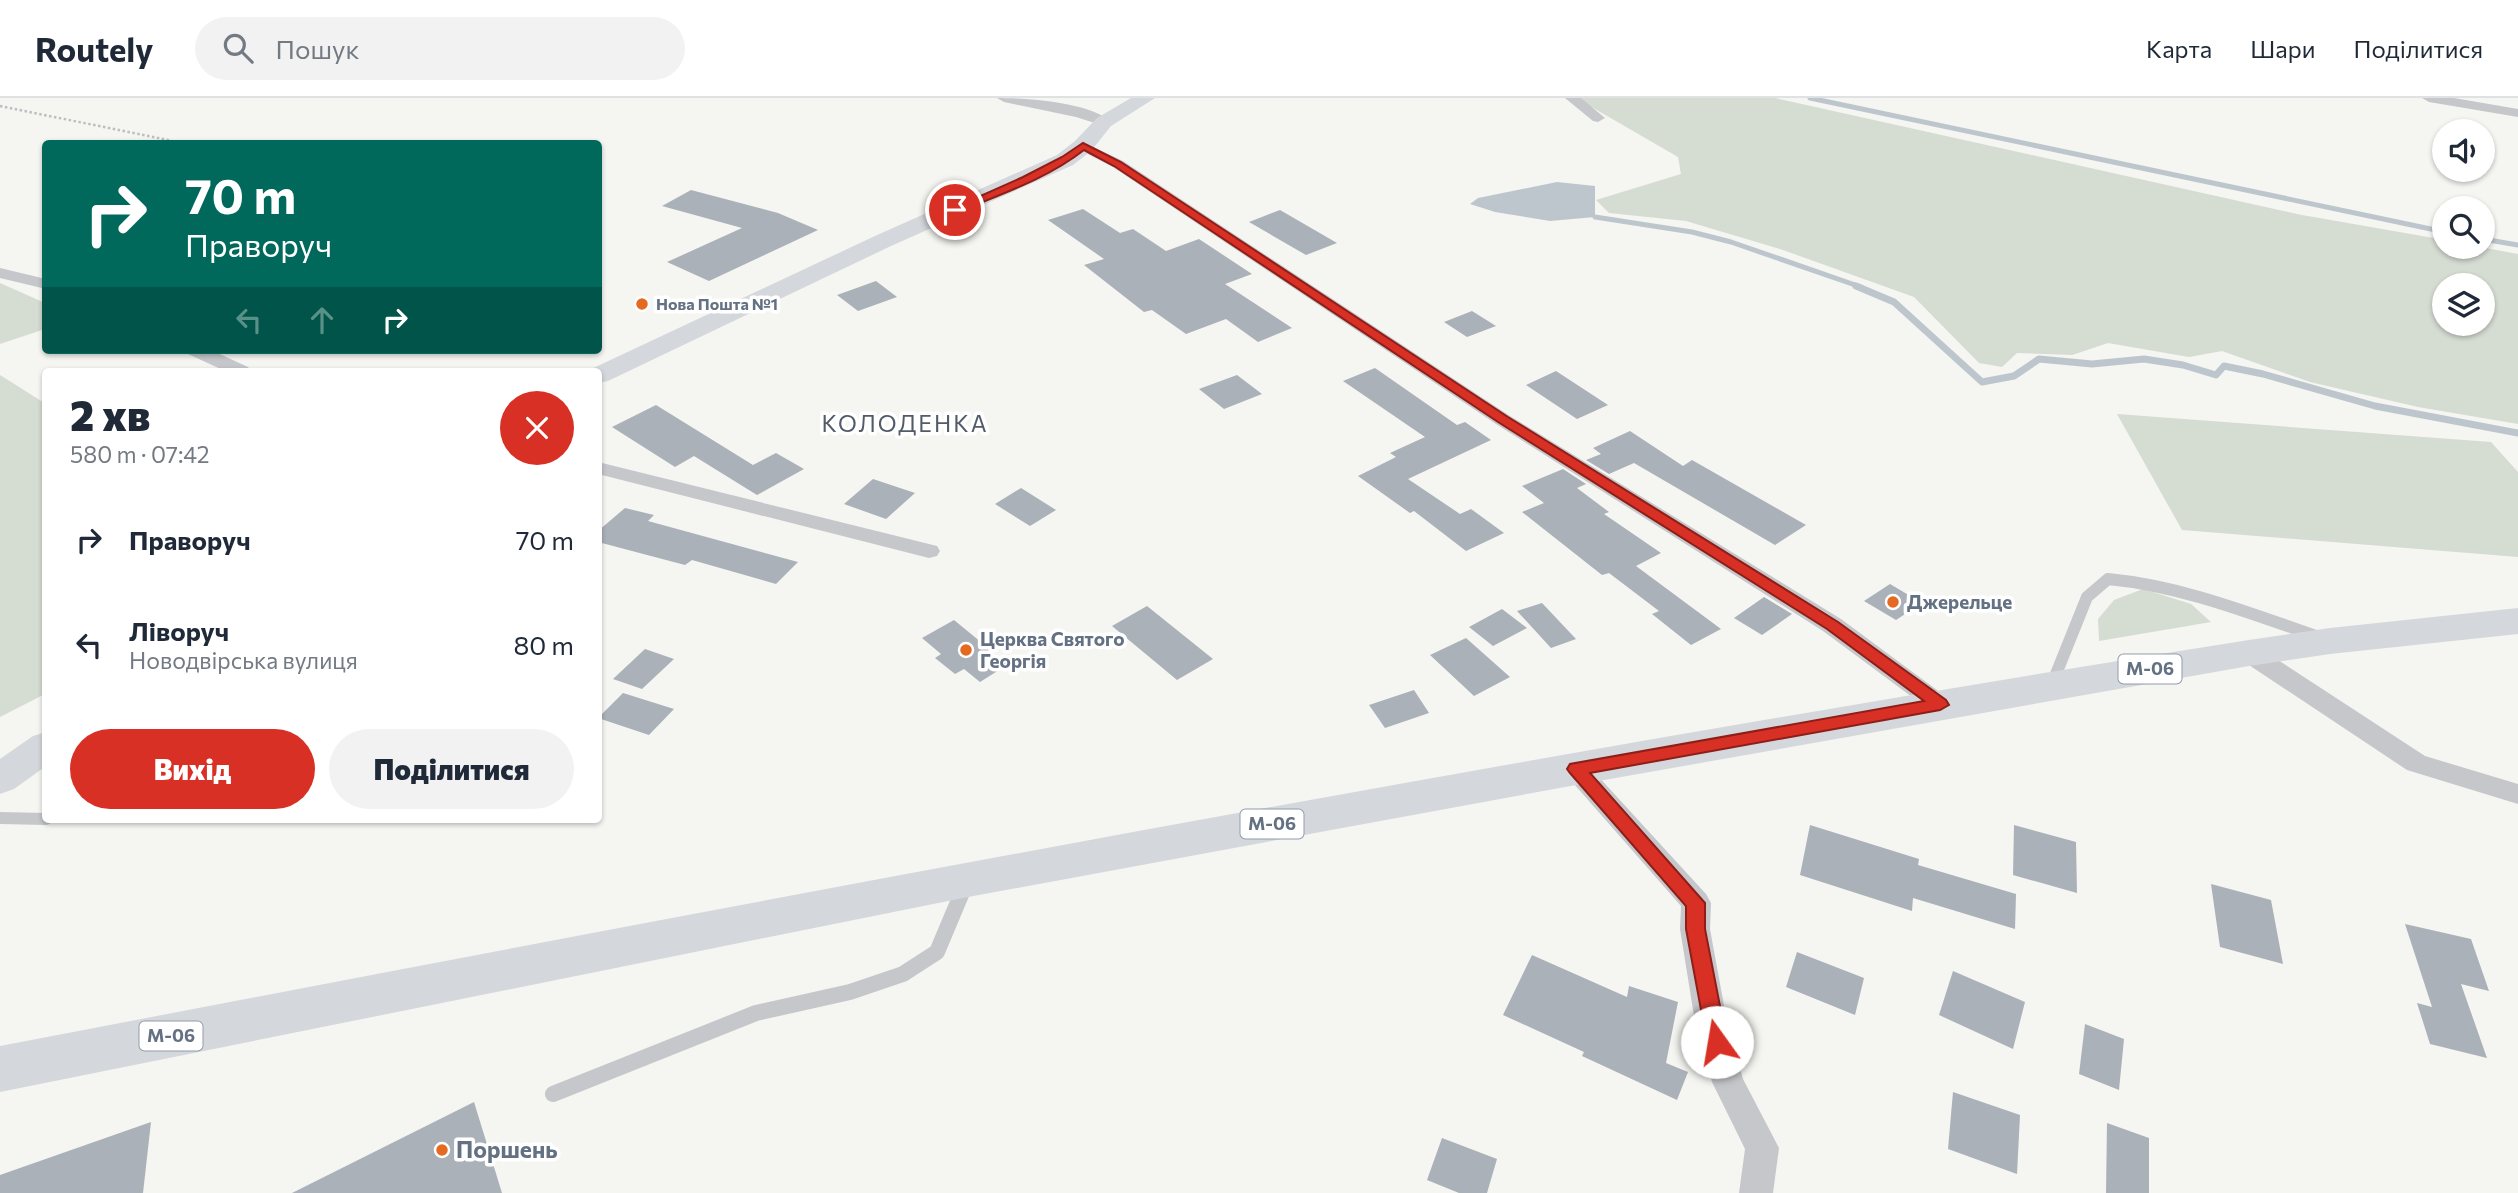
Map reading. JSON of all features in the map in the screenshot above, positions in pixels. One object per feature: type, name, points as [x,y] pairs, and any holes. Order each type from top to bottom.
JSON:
[{"type":"highway","name":"М-06","points":[[0,1069],[968,879],[1576,769],[2249,653],[2330,641],[2518,621]]},
{"type":"main road","points":[[602,373],[883,241],[1065,160],[1083,146],[1104,122],[1145,98]]},
{"type":"main road","points":[[0,779],[42,749]]},
{"type":"street","points":[[1004,98],[1080,113],[1104,122]]},
{"type":"street","points":[[1572,98],[1598,118]]},
{"type":"street","points":[[2428,98],[2518,113]]},
{"type":"street","points":[[1083,146],[1118,164],[1503,420],[1832,625],[1940,705]]},
{"type":"street","points":[[0,273],[42,283]]},
{"type":"street","points":[[204,354],[235,368]]},
{"type":"street","points":[[602,469],[929,551]]},
{"type":"street","points":[[2249,653],[2416,764],[2518,794]]},
{"type":"street","points":[[1576,769],[1696,903],[1695,929],[1711,1022],[1728,1082],[1762,1148],[1756,1193]]},
{"type":"lane","points":[[2052,685],[2087,597],[2108,579],[2143,580],[2181,589],[2330,641]]},
{"type":"lane","points":[[0,818],[42,819]]},
{"type":"lane","points":[[553,1094],[756,1013],[850,992],[903,974],[937,952],[968,879]]},
{"type":"path","points":[[0,106],[168,140]]},
{"type":"shaded area","points":[[1576,98],[1775,98],[2302,215],[2432,238],[2432,259],[2495,259],[2495,250],[2518,254],[2518,424],[2418,407],[2310,382],[2222,351],[2189,357],[2108,343],[2072,355],[2017,353],[2002,367],[1979,363],[1914,297],[1783,250],[1686,221],[1609,213],[1596,200],[1681,174],[1678,157]]},
{"type":"shaded area","points":[[1557,182],[1595,186],[1595,217],[1550,221],[1495,212],[1470,204],[1478,198]]},
{"type":"shaded area","points":[[0,283],[42,302],[42,330],[0,344]]},
{"type":"shaded area","points":[[0,375],[42,401],[42,696],[0,717]]},
{"type":"shaded area","points":[[2117,414],[2491,442],[2518,472],[2518,557],[2182,530]]},
{"type":"shaded area","points":[[2143,589],[2191,604],[2211,622],[2099,641],[2098,619],[2114,600]]},
{"type":"building","points":[[691,190],[778,213],[818,230],[709,281],[667,262],[742,228],[662,206]]},
{"type":"building","points":[[1083,209],[1120,233],[1133,229],[1166,251],[1199,239],[1252,274],[1225,284],[1292,328],[1258,342],[1226,319],[1186,334],[1152,310],[1144,312],[1084,265],[1104,259],[1048,220]]},
{"type":"building","points":[[1280,210],[1337,243],[1306,255],[1249,222]]},
{"type":"building","points":[[876,281],[897,297],[858,311],[837,295]]},
{"type":"building","points":[[1472,311],[1496,326],[1467,337],[1444,322]]},
{"type":"building","points":[[1375,368],[1457,425],[1465,422],[1491,440],[1408,479],[1460,514],[1471,509],[1504,533],[1466,551],[1414,511],[1410,513],[1358,476],[1396,457],[1390,453],[1425,437],[1343,381]]},
{"type":"building","points":[[1556,371],[1608,405],[1577,419],[1526,385]]},
{"type":"building","points":[[1237,375],[1262,394],[1224,409],[1199,389]]},
{"type":"building","points":[[656,405],[753,465],[776,453],[804,469],[757,495],[694,456],[675,467],[612,427]]},
{"type":"building","points":[[1630,431],[1683,466],[1692,460],[1806,525],[1775,545],[1634,463],[1609,474],[1586,460],[1601,454],[1593,448]]},
{"type":"building","points":[[1563,469],[1586,484],[1577,488],[1609,512],[1604,514],[1661,553],[1636,566],[1721,629],[1691,645],[1652,614],[1659,611],[1609,573],[1602,575],[1522,512],[1544,503],[1522,486]]},
{"type":"building","points":[[873,479],[915,493],[886,519],[844,504]]},
{"type":"building","points":[[1021,488],[1056,510],[1030,526],[995,504]]},
{"type":"building","points":[[625,508],[654,515],[648,521],[798,562],[776,584],[692,560],[685,565],[602,543],[602,528]]},
{"type":"building","name":"Джерельце","points":[[1890,584],[1922,603],[1896,620],[1864,601]]},
{"type":"building","points":[[1764,597],[1792,614],[1762,635],[1734,618]]},
{"type":"building","points":[[1542,603],[1576,639],[1551,648],[1517,611]]},
{"type":"building","points":[[1147,606],[1213,659],[1177,680],[1112,626]]},
{"type":"building","points":[[1502,609],[1527,628],[1493,646],[1469,627]]},
{"type":"building","name":"Церква Святого Георгія","points":[[954,620],[1007,665],[980,682],[964,669],[955,674],[935,658],[941,654],[922,638]]},
{"type":"building","points":[[1466,638],[1510,677],[1474,696],[1430,655]]},
{"type":"building","points":[[645,649],[674,659],[642,689],[613,679]]},
{"type":"building","points":[[1414,690],[1429,713],[1385,728],[1369,705]]},
{"type":"building","points":[[623,693],[674,709],[649,735],[602,719],[602,714]]},
{"type":"building","points":[[1810,825],[1919,859],[1918,865],[2016,894],[2015,929],[1913,898],[1912,911],[1800,875]]},
{"type":"building","points":[[2014,825],[2076,842],[2077,893],[2013,875]]},
{"type":"building","points":[[2211,884],[2271,900],[2283,964],[2220,947]]},
{"type":"building","points":[[2405,924],[2471,939],[2489,991],[2461,984],[2487,1058],[2430,1044],[2417,1003],[2432,1007]]},
{"type":"building","points":[[1797,952],[1864,978],[1855,1015],[1786,987]]},
{"type":"building","points":[[1532,955],[1627,997],[1629,986],[1678,1002],[1666,1063],[1688,1072],[1677,1100],[1582,1056],[1584,1052],[1503,1015]]},
{"type":"building","points":[[1953,971],[2025,1002],[2013,1049],[1939,1015]]},
{"type":"building","points":[[2085,1024],[2124,1039],[2119,1090],[2079,1074]]},
{"type":"building","points":[[1953,1092],[2020,1115],[2017,1174],[1948,1149]]},
{"type":"building","points":[[474,1102],[502,1193],[292,1193]]},
{"type":"building","points":[[151,1122],[143,1193],[0,1193],[0,1175]]},
{"type":"building","points":[[2107,1123],[2149,1138],[2149,1193],[2106,1193]]},
{"type":"building","points":[[1442,1138],[1497,1159],[1487,1193],[1459,1193],[1427,1180]]},
{"type":"waterway","points":[[1810,98],[2432,229]]},
{"type":"waterway","points":[[1595,217],[1692,232],[1731,242],[1861,287]]},
{"type":"waterway","points":[[2495,241],[2518,245]]},
{"type":"waterway","points":[[1856,286],[1894,302],[1982,382],[2014,376],[2039,359],[2092,364],[2144,359],[2183,365],[2216,375],[2224,366],[2263,374],[2375,406],[2518,433]]},
{"type":"place","name":"Нова Пошта №1","points":[[642,304]]},
{"type":"place","name":"Джерельце","points":[[1893,602]]},
{"type":"place","name":"Церква Святого Георгія","points":[[966,650]]},
{"type":"place","name":"Поршень","points":[[442,1150]]},
{"type":"district","name":"КОЛОДЕНКА","points":[[905,424]]},
{"type":"route","points":[[955,210],[1065,160],[1083,146],[1118,164],[1503,420],[1832,625],[1940,705],[1576,769],[1696,903],[1695,929],[1717,1042]]}]
